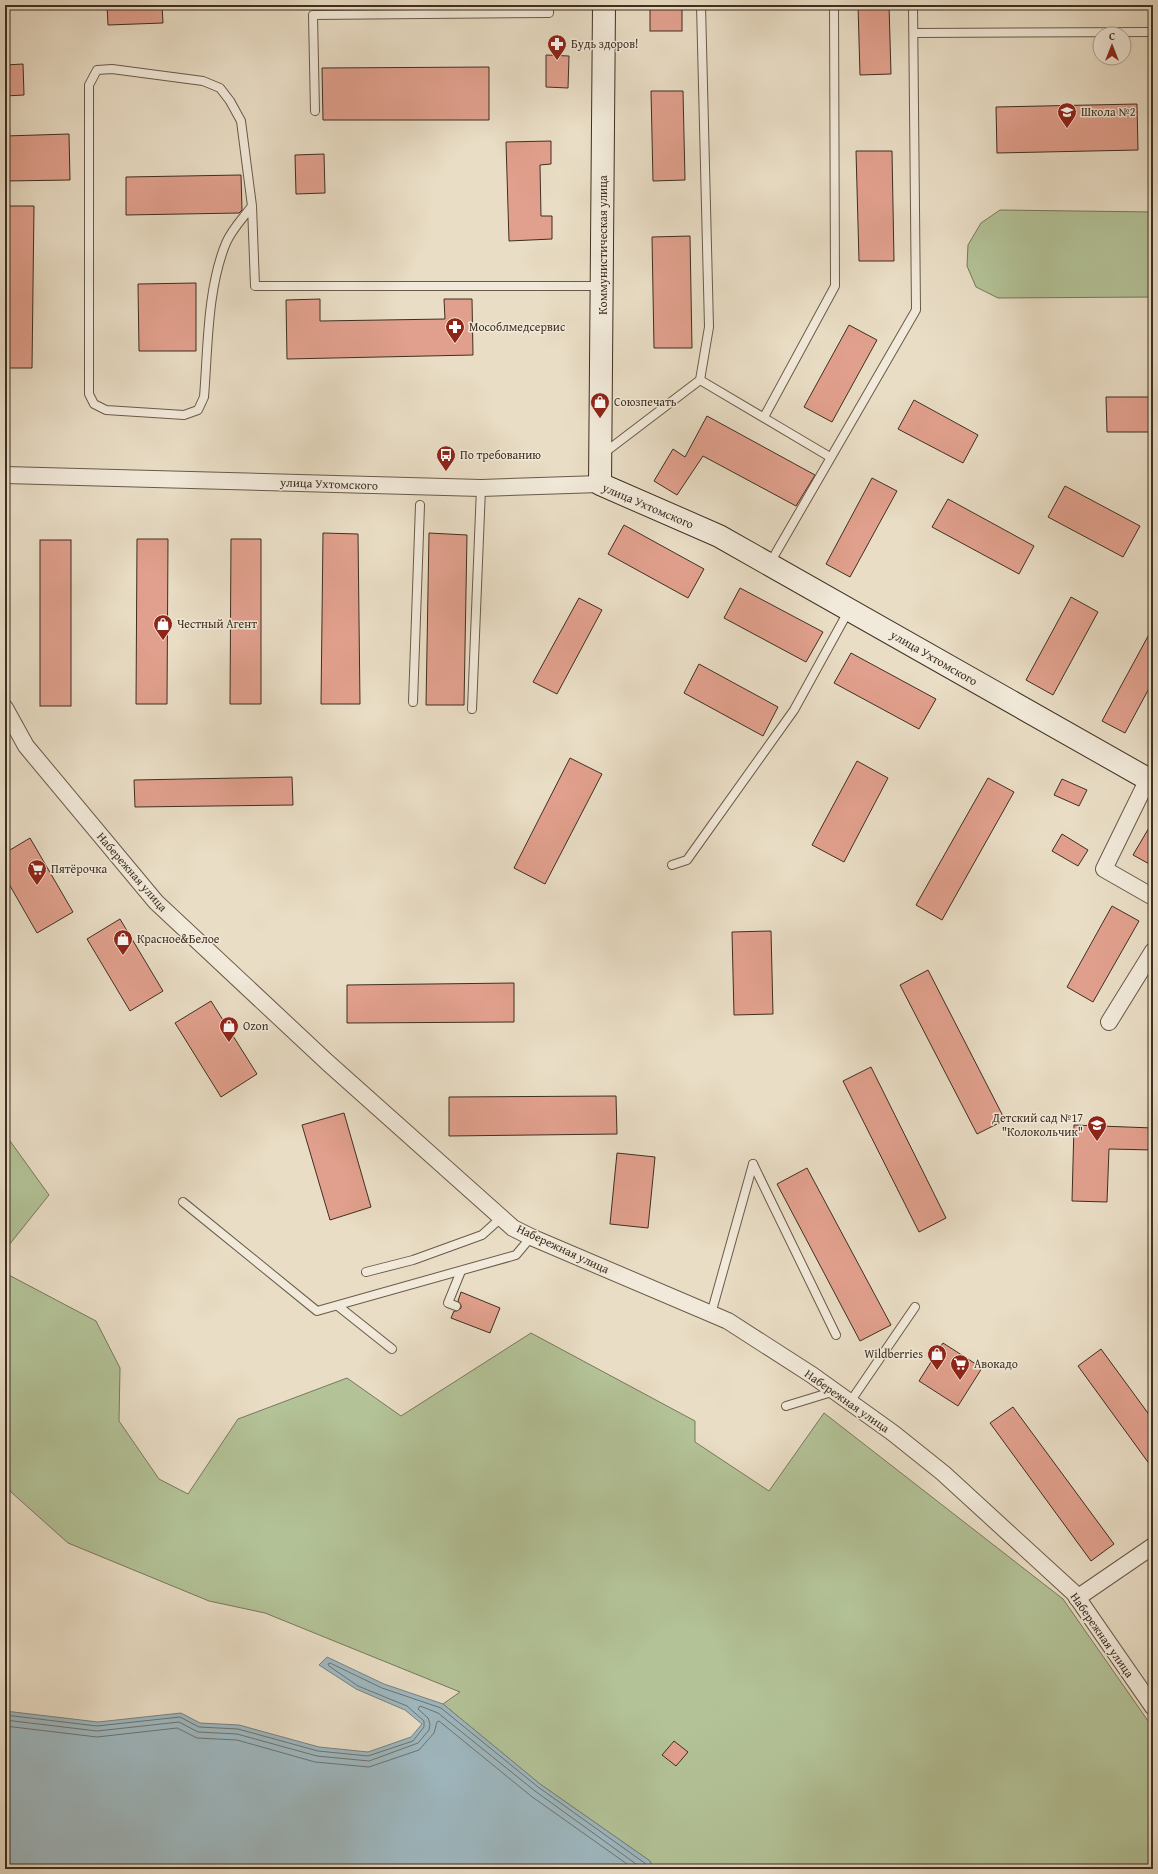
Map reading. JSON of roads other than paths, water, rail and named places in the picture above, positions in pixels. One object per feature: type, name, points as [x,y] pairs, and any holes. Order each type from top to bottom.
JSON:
[{"type":"street","name":"Коммунистическая улица","points":[[600,484],[603,286],[604,5]]},
{"type":"street","name":"улица Ухтомского","points":[[5,475],[481,488],[600,484],[719,536],[1150,781]]},
{"type":"street","name":"Набережная улица","points":[[5,708],[26,746],[156,902],[327,1062],[513,1228],[728,1321],[850,1402],[943,1473],[1033,1554],[1077,1598],[1153,1707]]},
{"type":"street","points":[[1150,781],[1104,869],[1153,897]]},
{"type":"street","points":[[1109,1022],[1153,951]]},
{"type":"street","points":[[1077,1598],[1153,1546]]},
{"type":"lane","points":[[315,111],[313,15],[549,13],[549,5]]},
{"type":"lane","points":[[600,456],[700,380],[710,327],[701,5]]},
{"type":"lane","points":[[764,417],[835,286],[834,5]]},
{"type":"lane","points":[[769,564],[916,310],[913,5]]},
{"type":"lane","points":[[914,33],[1153,32]]},
{"type":"lane","points":[[252,206],[234,228],[226,244],[220,265],[213,293],[204,397],[198,410],[184,415],[106,410],[94,404],[89,394],[89,85],[97,70],[112,69],[203,81],[220,88],[230,101],[241,121],[252,206],[255,286],[603,286]]},
{"type":"lane","points":[[700,380],[830,457]]},
{"type":"lane","points":[[472,709],[481,488]]},
{"type":"lane","points":[[413,702],[420,505]]},
{"type":"lane","points":[[672,865],[687,860],[780,729],[797,704],[849,610]]},
{"type":"lane","points":[[711,1314],[753,1164],[836,1335]]},
{"type":"lane","points":[[183,1202],[317,1311],[516,1255],[531,1237]]},
{"type":"lane","points":[[366,1272],[413,1260],[482,1235],[502,1218]]},
{"type":"lane","points":[[456,1306],[448,1303],[461,1271]]},
{"type":"lane","points":[[338,1306],[392,1349]]},
{"type":"lane","points":[[850,1402],[915,1307]]},
{"type":"lane","points":[[786,1406],[835,1391]]},
{"type":"water","points":[[327,1657],[384,1684],[443,1704],[540,1784],[650,1861],[654,1869],[5,1869],[5,1711],[98,1722],[181,1713],[200,1723],[239,1725],[319,1747],[368,1752],[411,1737],[422,1724],[405,1710],[356,1689],[319,1665]]},
{"type":"place","name":"Будь здоров!","points":[[557,61]]},
{"type":"place","name":"Школа №2","points":[[1067,129]]},
{"type":"place","name":"Мособлмедсервис","points":[[455,344]]},
{"type":"place","name":"Союзпечать","points":[[600,419]]},
{"type":"place","name":"По требованию","points":[[446,472]]},
{"type":"place","name":"Честный Агент","points":[[163,641]]},
{"type":"place","name":"Пятёрочка","points":[[37,886]]},
{"type":"place","name":"Красное&Белое","points":[[123,956]]},
{"type":"place","name":"Ozon","points":[[229,1043]]},
{"type":"place","name":"Детский сад №17 \"Колокольчик\"","points":[[1097,1142]]},
{"type":"place","name":"Wildberries","points":[[937,1371]]},
{"type":"place","name":"Авокадо","points":[[960,1381]]}]
